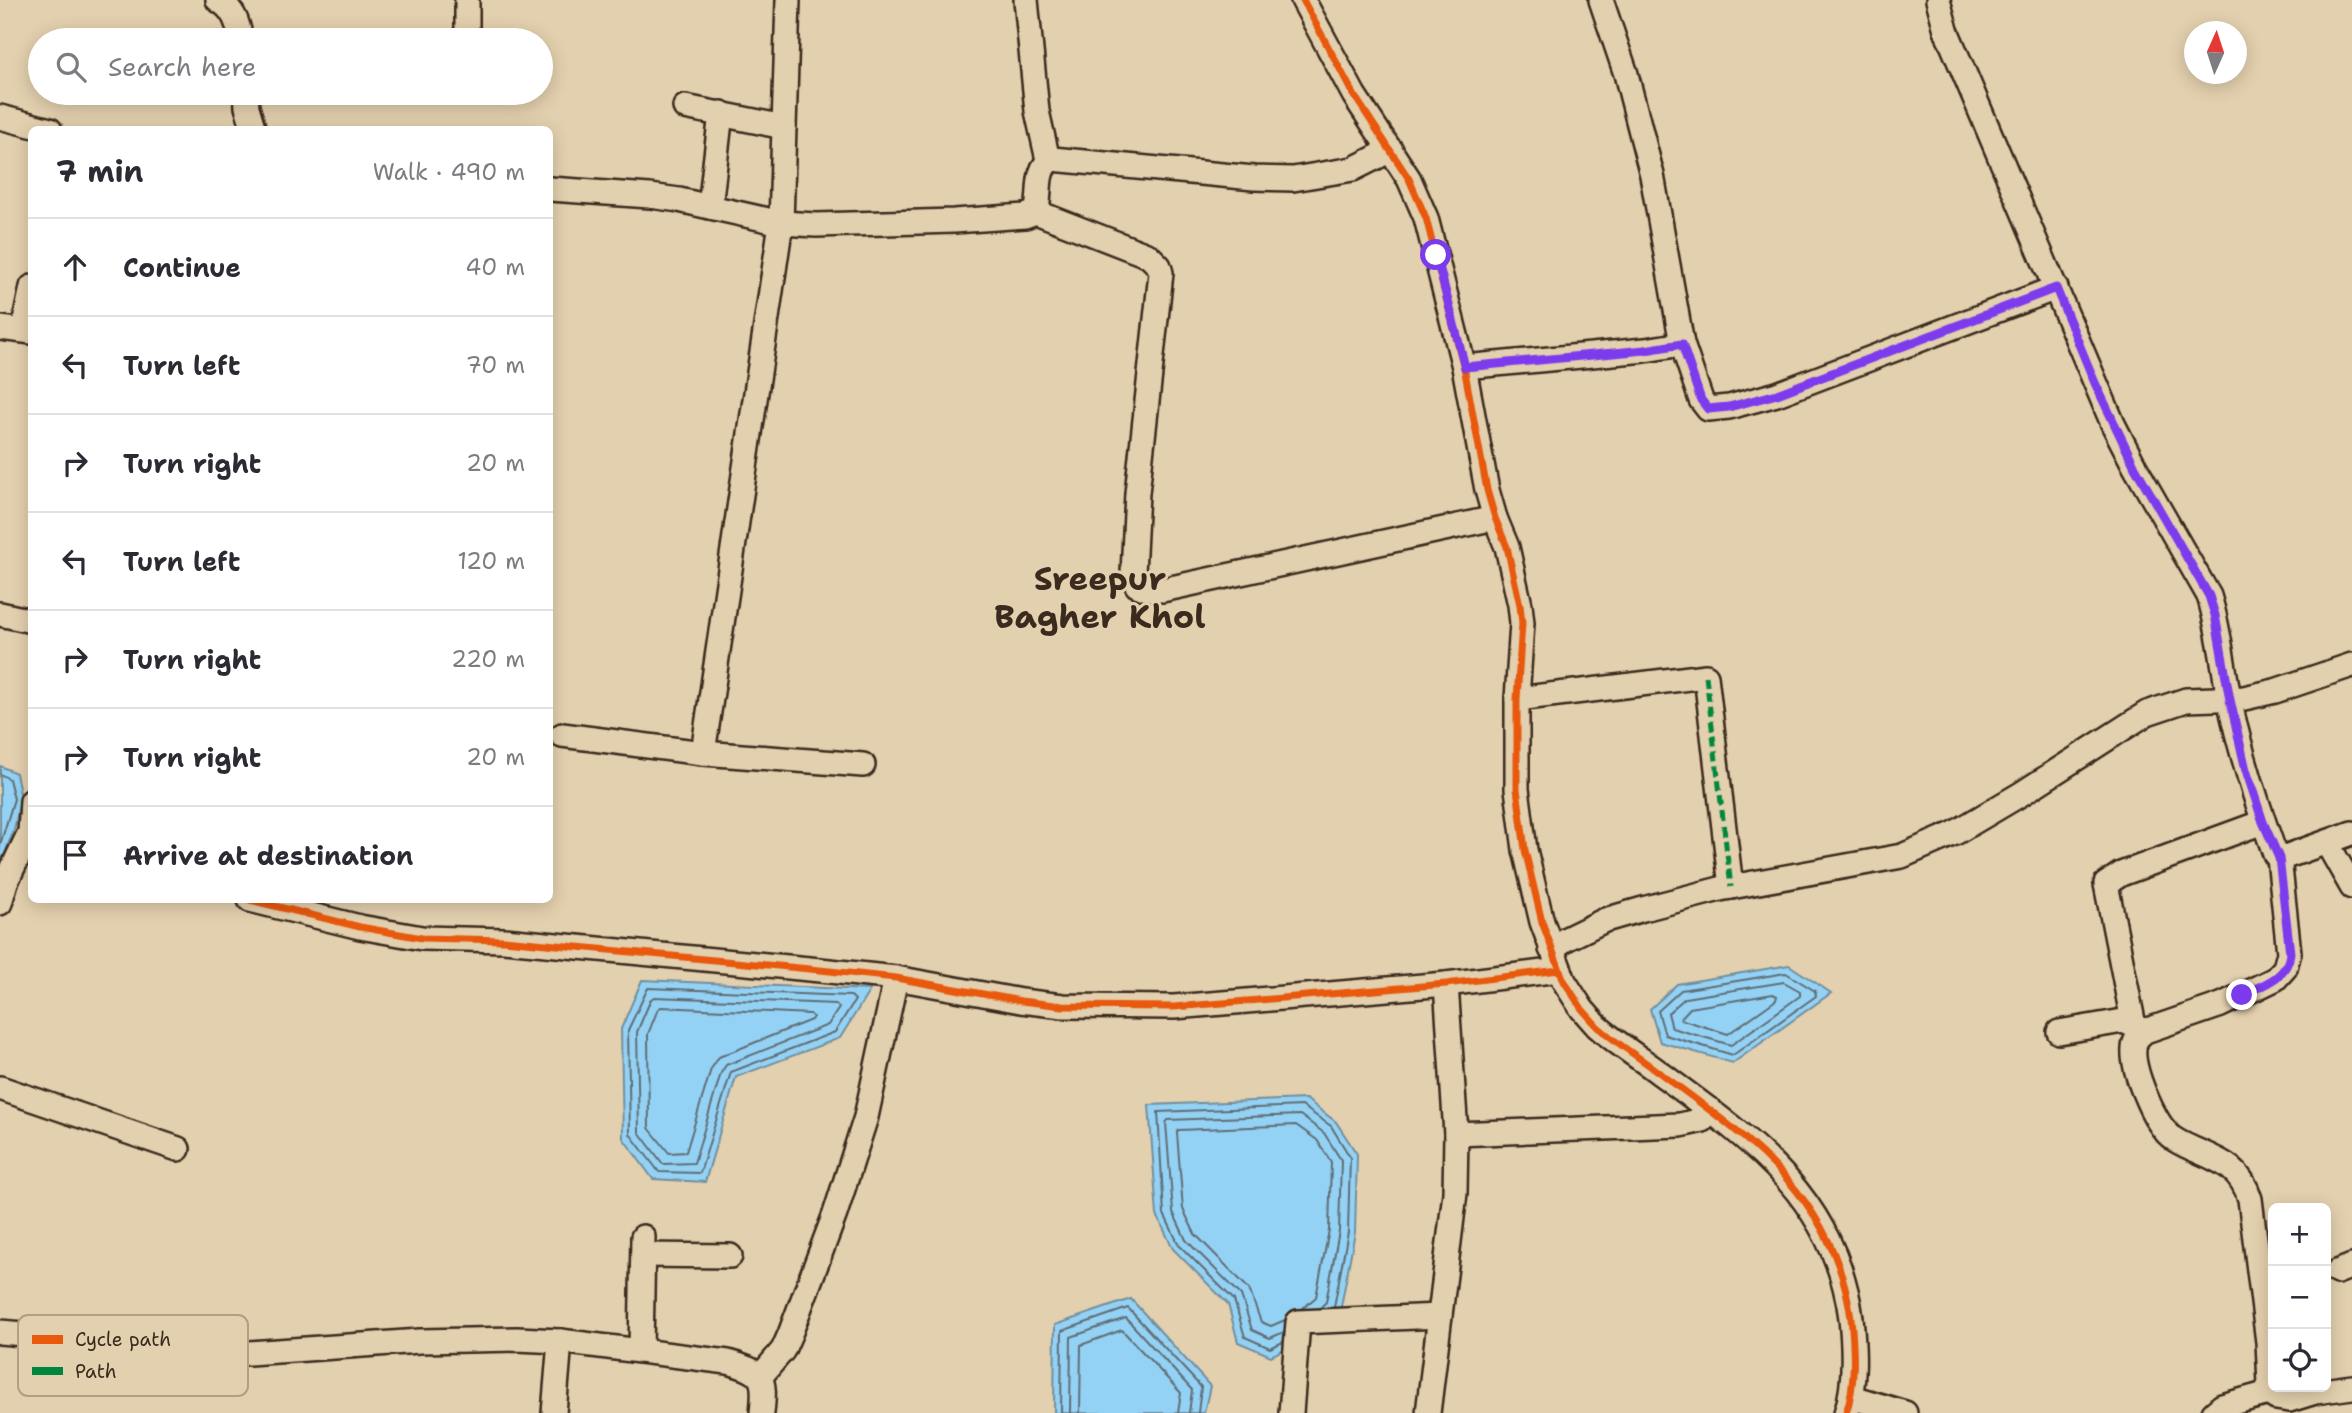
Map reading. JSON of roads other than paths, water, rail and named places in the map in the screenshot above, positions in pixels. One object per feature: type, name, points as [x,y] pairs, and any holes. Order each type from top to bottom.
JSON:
[{"type":"street","points":[[218,0],[231,9],[239,28]]},
{"type":"street","points":[[467,0],[467,28]]},
{"type":"street","points":[[703,753],[781,223],[789,0]]},
{"type":"street","points":[[1026,0],[1037,111],[1048,160],[1042,172],[1036,212]]},
{"type":"street","points":[[1303,0],[1354,95],[1409,179],[1426,218],[1465,367],[1480,460],[1494,518],[1507,547],[1520,606],[1521,644],[1517,699],[1517,789],[1520,823],[1542,922],[1564,981],[1597,1026],[1756,1146],[1791,1183],[1833,1248],[1845,1285],[1852,1332],[1848,1405],[1905,1413]]},
{"type":"street","points":[[1601,0],[1626,74],[1653,175],[1682,344],[1704,406],[1708,409],[1729,407],[1777,394],[2056,288]]},
{"type":"street","points":[[1938,0],[1946,30],[2095,383],[2135,467],[2209,596],[2246,770],[2263,822],[2279,858],[2290,953],[2288,964],[2281,974],[2221,1005],[2134,1026],[2059,1032]]},
{"type":"street","points":[[247,105],[253,126]]},
{"type":"street","points":[[685,107],[784,127]]},
{"type":"street","points":[[710,207],[721,113]]},
{"type":"street","points":[[0,117],[35,126]]},
{"type":"street","points":[[1048,160],[1080,160],[1254,178],[1293,179],[1353,169],[1391,150]]},
{"type":"street","points":[[553,189],[650,196],[781,223],[891,224],[1025,216],[1036,212],[1149,256],[1159,266],[1161,273],[1137,493],[1133,572],[1137,585],[1147,589],[1162,590],[1494,518]]},
{"type":"street","points":[[18,330],[28,299]]},
{"type":"street","points":[[1465,367],[1682,344]]},
{"type":"street","points":[[0,614],[28,620]]},
{"type":"street","points":[[262,903],[360,927],[422,937],[517,941],[896,978],[1063,1006],[1109,1008],[1223,1003],[1446,984],[1555,959],[1566,939],[1605,920],[1731,887],[1902,856],[1955,833],[2147,713],[2186,700],[2230,700],[2275,691],[2352,665]]},
{"type":"street","points":[[1517,699],[1706,676],[1731,887]]},
{"type":"street","points":[[562,735],[703,753],[863,765]]},
{"type":"street","points":[[2263,822],[2121,874],[2106,884],[2137,1038],[2133,1047],[2134,1059],[2157,1120],[2170,1137],[2234,1170],[2244,1181],[2247,1190],[2267,1328],[2269,1402]]},
{"type":"street","points":[[2279,858],[2352,833]]},
{"type":"street","points":[[0,903],[6,882],[28,839]]},
{"type":"street","points":[[2327,843],[2352,887]]},
{"type":"street","points":[[760,1377],[783,1350],[835,1214],[866,1117],[896,978]]},
{"type":"street","points":[[2117,983],[2134,1026]]},
{"type":"street","points":[[1428,1413],[1455,1193],[1456,1134],[1446,984]]},
{"type":"street","points":[[0,1088],[178,1149]]},
{"type":"street","points":[[1456,1134],[1680,1125],[1703,1120],[1710,1110]]},
{"type":"street","points":[[641,1350],[643,1246],[730,1256]]},
{"type":"street","points":[[1291,1413],[1298,1322],[1440,1316]]},
{"type":"street","points":[[0,1332],[18,1334]]},
{"type":"street","points":[[248,1353],[420,1341],[517,1339],[641,1350],[728,1362],[751,1369],[760,1377],[763,1390],[762,1413]]},
{"type":"street","points":[[554,1413],[560,1341]]},
{"type":"street","points":[[2214,1413],[2222,1406],[2269,1402],[2276,1398],[2289,1400],[2315,1392],[2352,1387]]},
{"type":"water","points":[[0,766],[16,773],[21,798],[14,830],[0,865]]},
{"type":"water","points":[[1789,965],[1831,993],[1733,1063],[1660,1042],[1650,1009],[1677,984]]},
{"type":"water","points":[[642,980],[870,990],[840,1038],[736,1077],[705,1182],[653,1179],[623,1138],[621,1029]]},
{"type":"water","points":[[1306,1099],[1336,1122],[1357,1154],[1355,1232],[1340,1312],[1307,1338],[1271,1356],[1238,1342],[1228,1304],[1173,1249],[1157,1215],[1149,1105]]},
{"type":"water","points":[[1131,1299],[1210,1386],[1204,1413],[1054,1413],[1055,1325]]},
{"type":"district","name":"Sreepur Bagher Khol","points":[[1100,597]]}]
